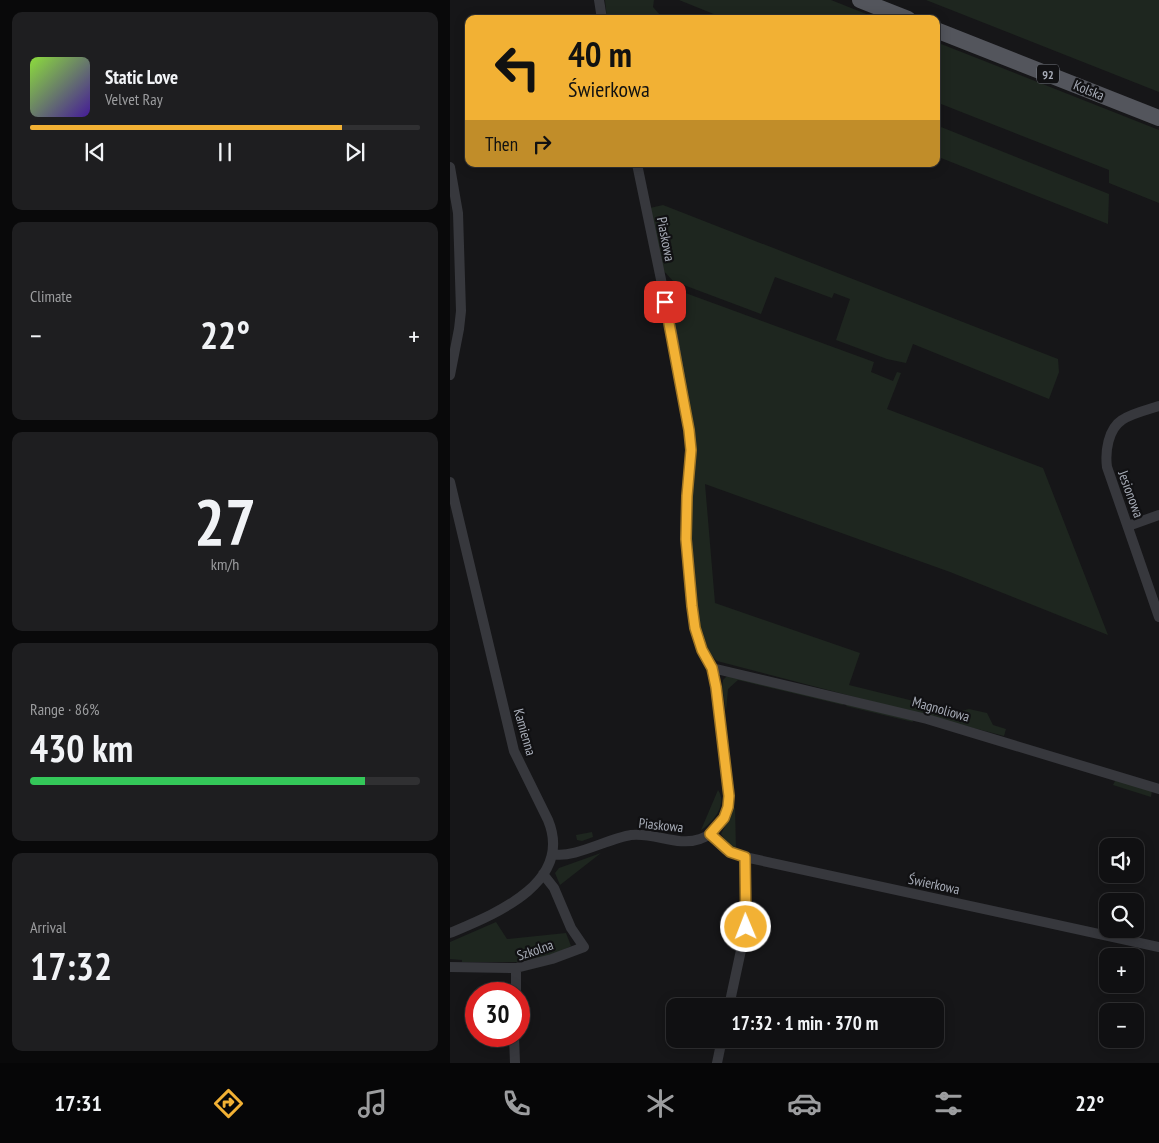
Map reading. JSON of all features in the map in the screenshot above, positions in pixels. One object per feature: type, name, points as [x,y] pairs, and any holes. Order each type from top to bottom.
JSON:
[{"type":"main road","points":[[860,0],[898,15]]},
{"type":"main road","name":"Kolska","points":[[940,32],[1159,118]]},
{"type":"street","points":[[599,0],[601,15]]},
{"type":"street","points":[[450,167],[458,213],[461,311],[450,375]]},
{"type":"street","name":"Piaskowa","points":[[553,854],[567,855],[629,836],[650,835],[689,841],[700,839],[710,834],[724,818],[729,801],[716,687],[712,668],[702,650],[695,628],[690,587],[686,539],[691,450],[689,430],[674,342],[638,167]]},
{"type":"street","name":"Jesionowa","points":[[1159,406],[1120,421],[1113,430],[1106,458],[1107,467],[1159,617]]},
{"type":"street","name":"Kamienna","points":[[450,482],[514,751],[551,828],[554,843],[553,854]]},
{"type":"street","points":[[1128,526],[1159,516]]},
{"type":"street","name":"Magnoliowa","points":[[712,668],[927,719],[1159,790]]},
{"type":"street","name":"Świerkowa","points":[[710,834],[730,852],[745,857],[1159,947]]},
{"type":"street","points":[[450,933],[495,913],[529,890],[549,867],[553,854]]},
{"type":"street","points":[[731,998],[746,927],[745,857]]},
{"type":"street","name":"Szkolna","points":[[516,982],[516,968],[552,959],[584,947],[571,928],[554,888],[543,874]]},
{"type":"street","points":[[450,967],[516,968]]},
{"type":"street","points":[[515,1047],[516,1063]]},
{"type":"street","points":[[717,1063],[720,1048]]},
{"type":"shaded area","points":[[605,0],[654,0],[653,7],[660,15],[607,15]]},
{"type":"shaded area","points":[[679,0],[831,0],[869,15],[716,15]]},
{"type":"shaded area","points":[[926,0],[1159,0],[1159,92]]},
{"type":"shaded area","points":[[940,44],[1159,130],[1159,203],[1109,183],[1109,170],[940,104]]},
{"type":"shaded area","points":[[940,127],[1109,194],[1108,224],[940,158]]},
{"type":"shaded area","points":[[663,205],[1058,359],[1059,372],[1049,399],[913,344],[906,363],[887,359],[836,340],[850,299],[834,293],[832,298],[775,277],[761,314],[673,281],[662,269],[650,208]]},
{"type":"shaded area","points":[[680,291],[874,362],[871,372],[893,381],[897,372],[901,373],[887,409],[1043,468],[1108,635],[950,572],[705,484],[715,603],[860,653],[849,685],[958,712],[969,709],[987,713],[993,725],[1006,729],[1004,736],[717,661],[709,653],[695,608],[690,502],[694,450],[668,297]]},
{"type":"shaded area","points":[[728,675],[844,703],[843,705],[738,680],[728,689],[726,711],[722,688],[723,680]]},
{"type":"shaded area","points":[[847,704],[912,720],[913,722],[846,706]]},
{"type":"shaded area","points":[[1116,779],[1152,791],[1151,797],[1113,785]]},
{"type":"shaded area","points":[[718,790],[721,795],[721,801],[718,813],[701,830]]},
{"type":"shaded area","points":[[735,807],[736,850],[729,846],[721,834]]},
{"type":"shaded area","points":[[592,832],[593,837],[582,841],[577,840],[576,835]]},
{"type":"shaded area","points":[[601,853],[560,885],[555,873],[559,868]]},
{"type":"shaded area","points":[[496,922],[507,939],[566,933],[571,946],[552,956],[521,962],[462,962],[462,960],[450,959],[450,942]]},
{"type":"route","points":[[665,302],[684,395],[691,450],[686,539],[692,606],[695,628],[702,650],[712,668],[716,687],[728,781],[729,801],[727,812],[721,823],[710,834],[730,852],[745,857],[746,927]]}]
